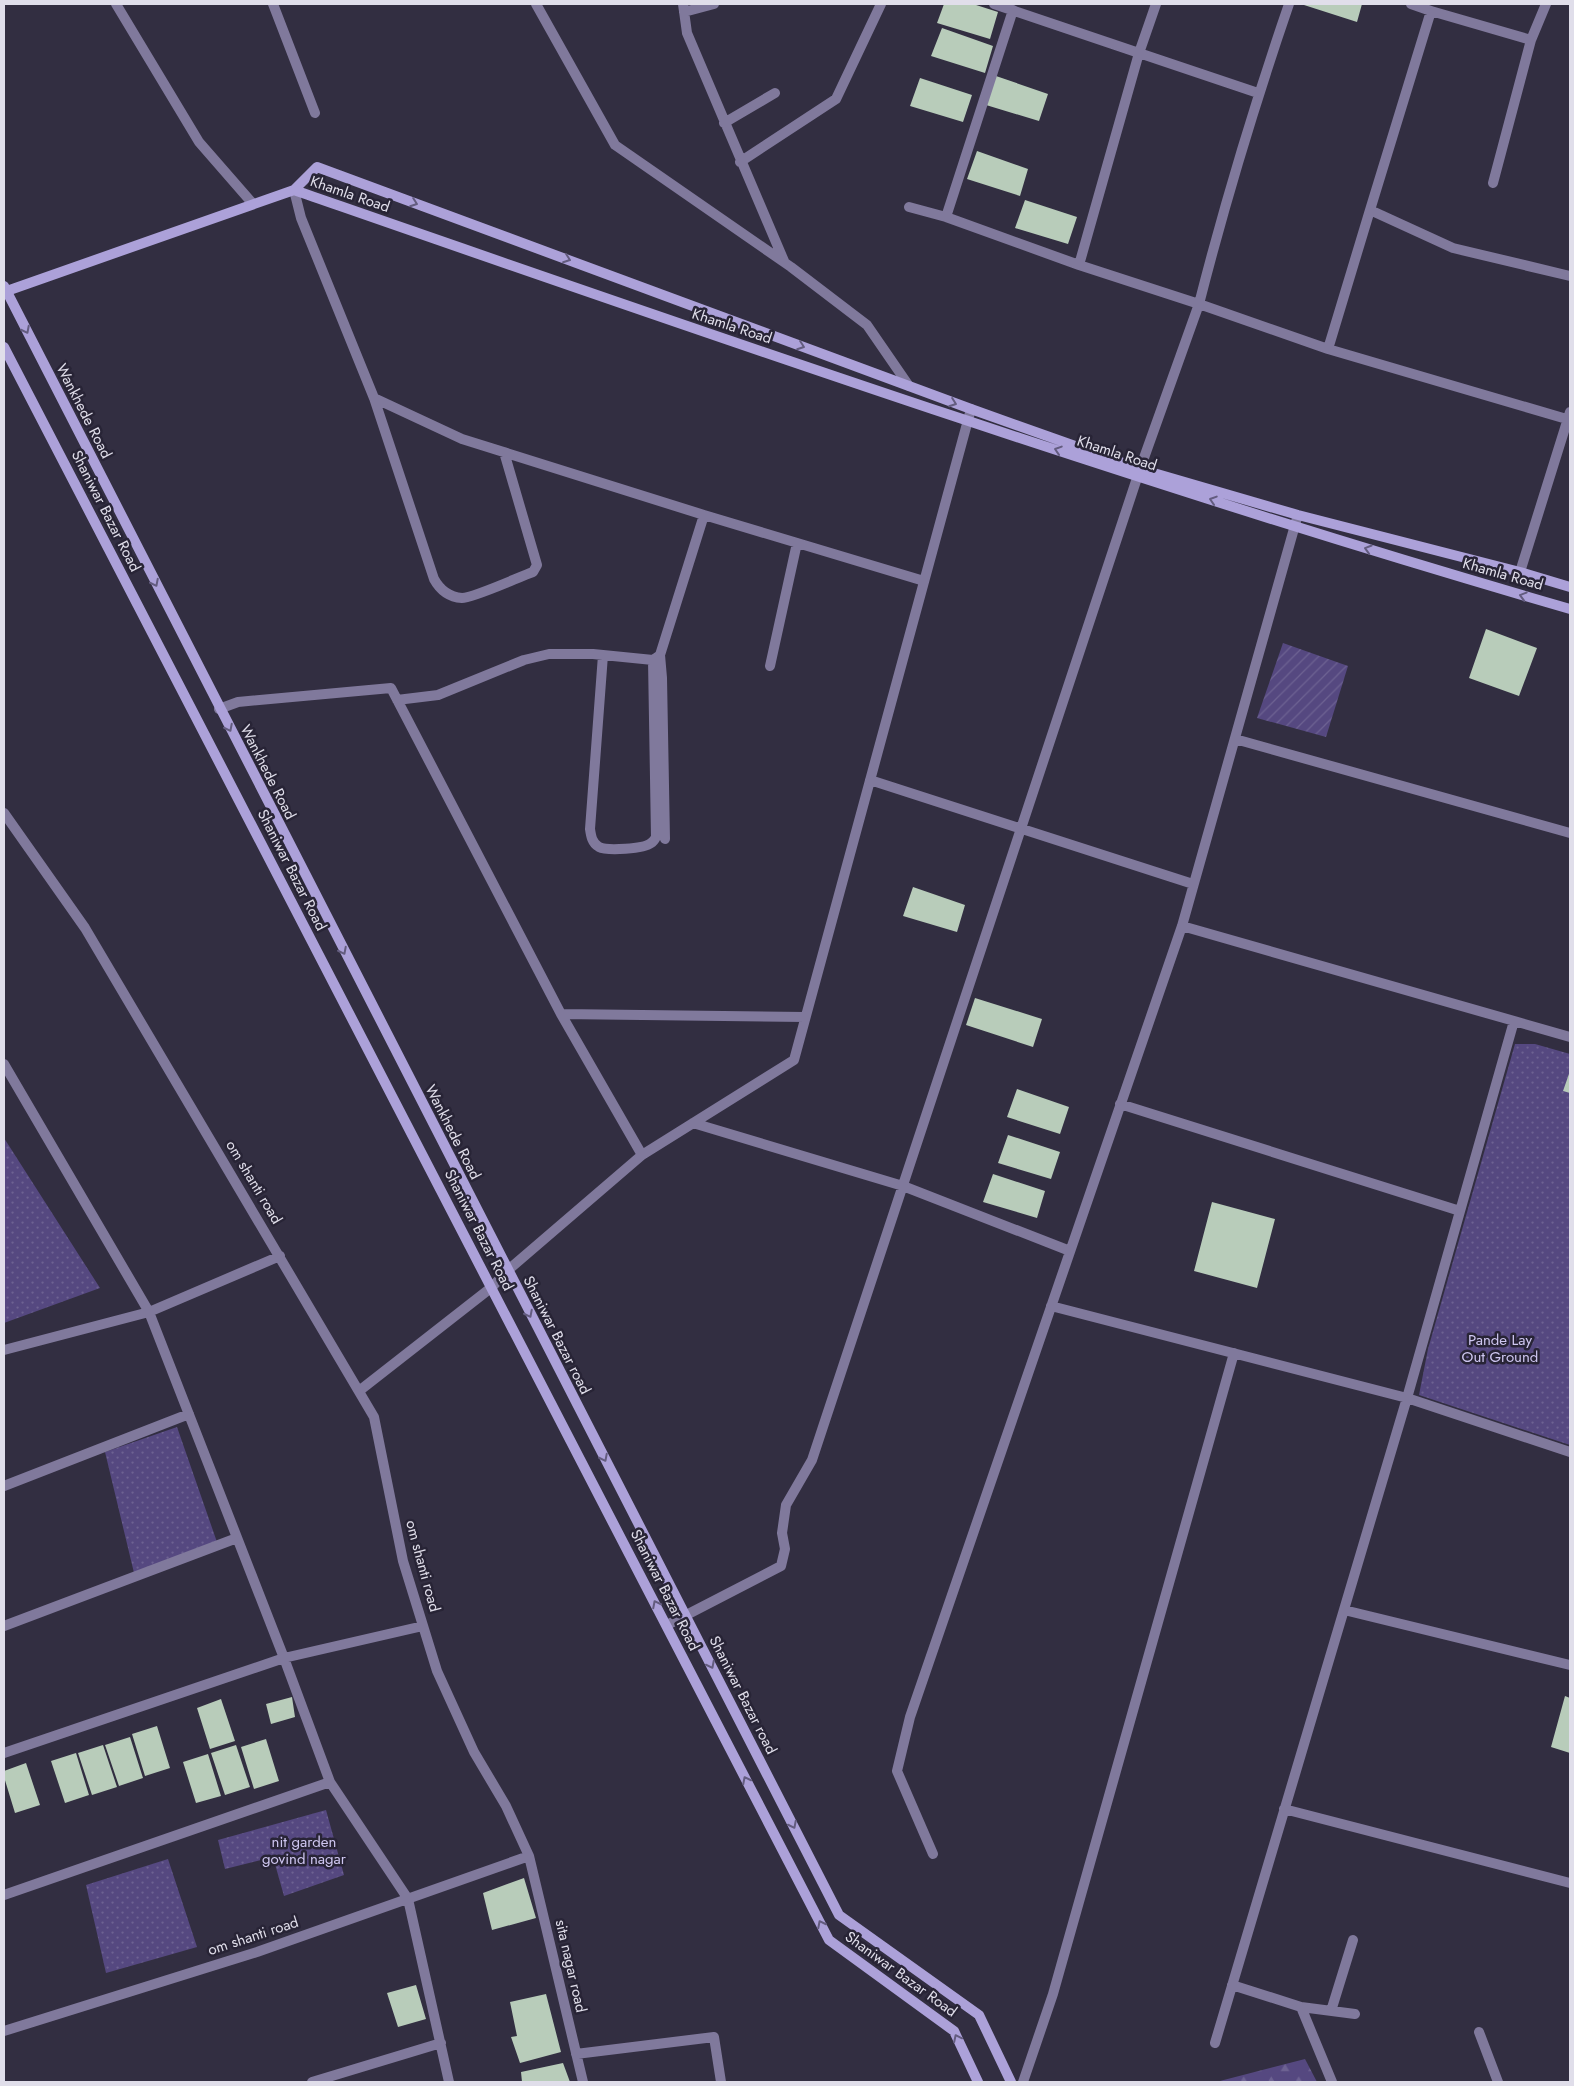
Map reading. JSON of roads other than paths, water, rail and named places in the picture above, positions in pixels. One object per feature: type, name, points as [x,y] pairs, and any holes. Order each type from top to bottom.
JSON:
[{"type":"main road","name":"Khamla Road","points":[[1570,587],[1520,572],[1139,472],[968,421],[294,190],[317,167],[1139,472],[1295,527],[1570,609]]},
{"type":"main road","points":[[5,290],[294,190]]},
{"type":"main road","name":"Wankhede Road","points":[[5,290],[507,1271]]},
{"type":"main road","name":"Shaniwar Bazar Road","points":[[4,347],[829,1940],[954,2031],[978,2082]]},
{"type":"main road","name":"Shaniwar Bazar road","points":[[507,1271],[839,1915],[978,2015],[1010,2082]]},
{"type":"street","points":[[116,4],[199,142],[253,204]]},
{"type":"street","points":[[273,4],[315,113]]},
{"type":"street","points":[[536,4],[615,145],[784,262],[867,325],[909,386]]},
{"type":"street","points":[[714,4],[683,8],[686,33],[784,262]]},
{"type":"street","points":[[740,162],[836,99],[880,4]]},
{"type":"street","points":[[994,4],[1258,93]]},
{"type":"street","points":[[1079,265],[1139,53],[1156,4]]},
{"type":"street","points":[[667,1626],[781,1566],[785,1549],[782,1533],[786,1505],[812,1460],[1139,472],[1199,304],[1218,228],[1258,93],[1289,4]]},
{"type":"street","points":[[1411,4],[1531,40]]},
{"type":"street","points":[[1493,184],[1531,40],[1546,4]]},
{"type":"street","points":[[946,217],[1013,10]]},
{"type":"street","points":[[1328,349],[1431,11]]},
{"type":"street","points":[[724,123],[775,94]]},
{"type":"street","points":[[294,190],[301,218],[374,398],[434,578],[438,586],[447,594],[464,598],[533,572],[537,565],[504,452]]},
{"type":"street","points":[[909,207],[946,217],[1079,265],[1328,349],[1570,417],[1520,572]]},
{"type":"street","points":[[1370,210],[1453,248],[1570,276]]},
{"type":"street","points":[[374,398],[462,439],[704,515],[924,581]]},
{"type":"street","points":[[359,1391],[492,1287],[507,1271],[642,1155],[794,1060],[971,409]]},
{"type":"street","points":[[933,1854],[897,1771],[910,1717],[1182,926],[1298,514]]},
{"type":"street","points":[[603,655],[590,830],[593,841],[600,847],[641,848],[651,844],[656,837],[657,657],[704,515]]},
{"type":"street","points":[[770,666],[797,543]]},
{"type":"street","points":[[397,700],[438,695],[524,660],[549,654],[657,657]]},
{"type":"street","points":[[657,657],[662,678],[665,839]]},
{"type":"street","points":[[219,709],[238,702],[391,688],[561,1014],[642,1155]]},
{"type":"street","points":[[1235,739],[1570,833]]},
{"type":"street","points":[[870,780],[1193,884]]},
{"type":"street","name":"om shanti road","points":[[4,813],[85,928],[374,1418],[403,1561],[437,1671],[474,1752],[506,1806],[529,1856],[257,1952],[4,2031]]},
{"type":"street","points":[[1182,926],[1570,1037]]},
{"type":"street","points":[[561,1014],[805,1017]]},
{"type":"street","points":[[1215,2043],[1407,1398],[1514,1021]]},
{"type":"street","points":[[4,1064],[149,1312],[284,1658],[330,1782],[408,1899],[449,2082]]},
{"type":"street","points":[[1120,1104],[1460,1211]]},
{"type":"street","points":[[693,1123],[903,1186],[1070,1251]]},
{"type":"street","points":[[4,1350],[149,1312],[280,1256]]},
{"type":"street","points":[[1051,1306],[1407,1398],[1570,1452]]},
{"type":"street","points":[[1023,2082],[1053,1994],[1234,1353]]},
{"type":"street","points":[[4,1486],[188,1414]]},
{"type":"street","points":[[4,1626],[237,1538]]},
{"type":"street","points":[[1344,1610],[1570,1665]]},
{"type":"street","points":[[4,1753],[284,1658],[423,1626]]},
{"type":"street","points":[[4,1895],[330,1782]]},
{"type":"street","points":[[1284,1809],[1570,1883]]},
{"type":"street","name":"sita nagar road","points":[[529,1856],[583,2082]]},
{"type":"street","points":[[1332,2011],[1353,1940]]},
{"type":"street","points":[[1232,1985],[1300,2007],[1355,2014]]},
{"type":"street","points":[[1300,2007],[1332,2082]]},
{"type":"street","points":[[1479,2032],[1498,2082]]},
{"type":"street","points":[[576,2054],[714,2037],[722,2082]]},
{"type":"street","points":[[312,2082],[441,2043]]},
{"type":"park label","name":"Pande Lay Out Ground","points":[[1500,1348]]},
{"type":"park label","name":"nit garden govind nagar","points":[[304,1850]]}]
